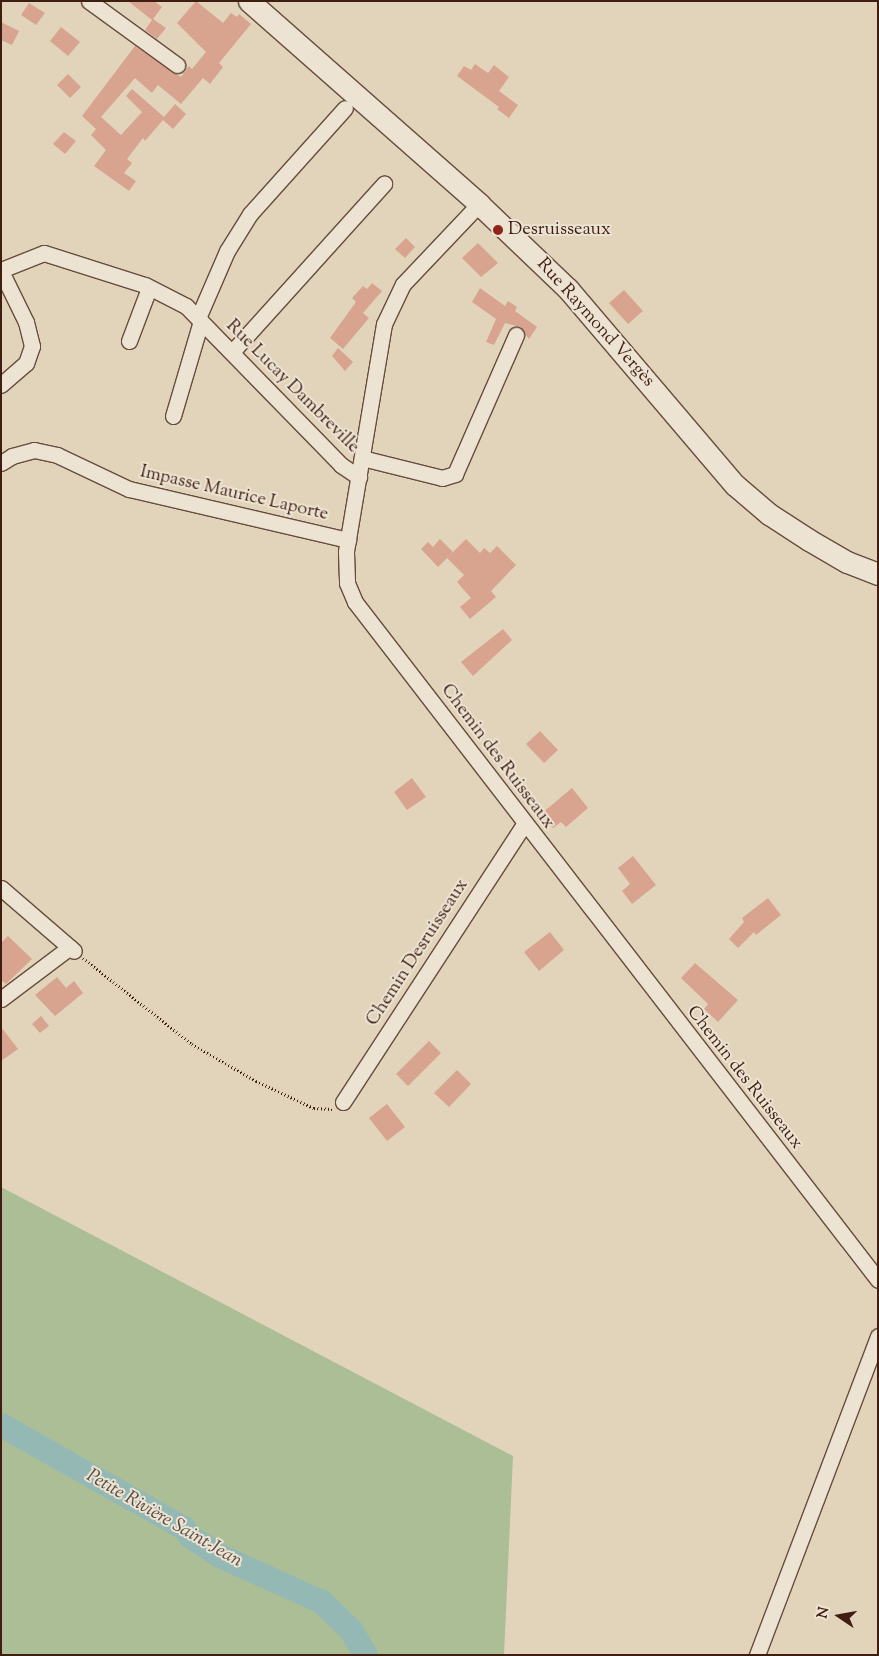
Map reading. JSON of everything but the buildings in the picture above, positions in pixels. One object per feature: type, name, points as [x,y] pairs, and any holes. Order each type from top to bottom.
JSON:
[{"type":"main road","name":"Rue Raymond Vergès","points":[[249,1],[479,204],[568,288],[735,485],[769,514],[809,540],[847,562],[878,574]]},
{"type":"street","points":[[89,1],[177,65]]},
{"type":"street","points":[[199,320],[227,251],[250,214],[345,108]]},
{"type":"street","points":[[232,352],[384,184]]},
{"type":"street","name":"Chemin des Ruisseaux","points":[[479,204],[403,284],[384,324],[348,540],[347,582],[355,602],[524,824],[878,1280]]},
{"type":"street","name":"Rue Lucay Dambreville","points":[[1,271],[44,253],[149,288],[186,306],[341,465],[359,477]]},
{"type":"street","points":[[1,271],[26,322],[32,346],[26,363],[1,385]]},
{"type":"street","points":[[129,341],[149,288]]},
{"type":"street","name":"Rue Lucay Dambreville","points":[[173,416],[199,320]]},
{"type":"street","points":[[362,458],[442,478],[455,474],[516,335]]},
{"type":"street","name":"Impasse Maurice Laporte","points":[[1,463],[12,456],[34,450],[57,455],[129,489],[348,540]]},
{"type":"street","name":"Chemin Desruisseaux","points":[[343,1102],[524,824]]},
{"type":"street","points":[[1,888],[72,949],[1,999]]},
{"type":"street","points":[[757,1655],[878,1336]]},
{"type":"path","points":[[72,949],[192,1044],[256,1081],[314,1108],[330,1110],[343,1102]]},
{"type":"green space","points":[[1,1187],[513,1456],[504,1655],[1,1655]]},
{"type":"waterway","name":"Petite Rivière Saint-Jean","points":[[1,1425],[184,1528],[191,1537],[220,1556],[322,1602],[351,1630],[366,1655]]},
{"type":"place","name":"Desruisseaux","points":[[498,230]]}]
